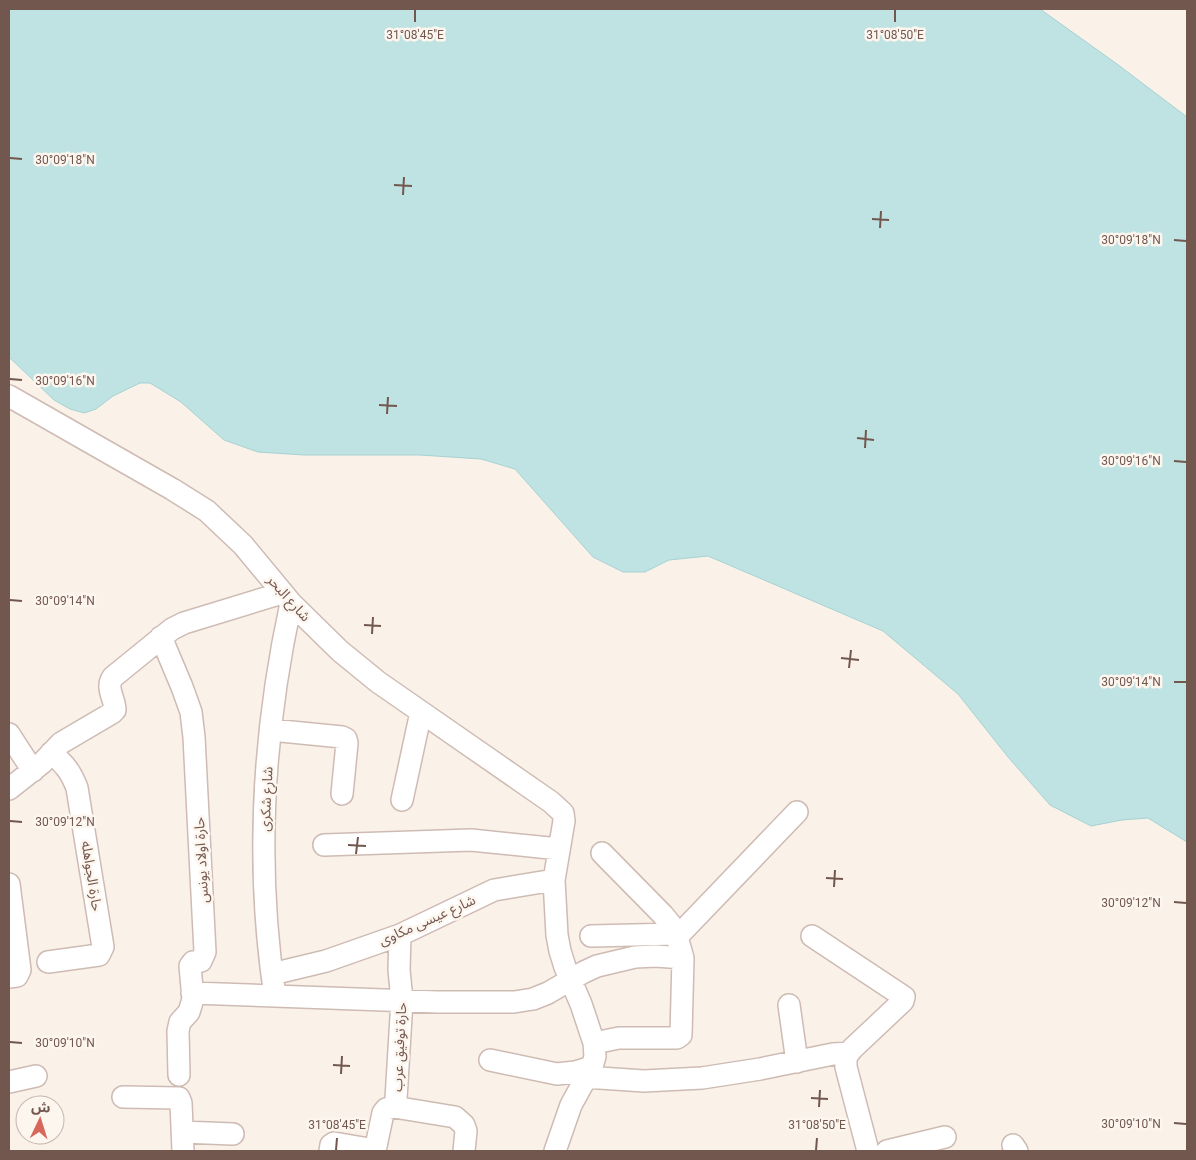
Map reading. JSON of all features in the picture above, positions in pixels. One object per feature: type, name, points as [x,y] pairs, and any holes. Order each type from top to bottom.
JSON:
[{"type":"street","name":"شارع البحر","points":[[9,396],[207,511],[243,545],[286,598],[340,652],[378,682],[551,802],[563,813],[564,821],[559,849]]},
{"type":"street","points":[[9,789],[34,771],[61,742],[115,710],[110,682],[113,677],[161,637],[184,623],[286,598]]},
{"type":"street","name":"شارع شكرى","points":[[275,996],[264,903],[263,870],[266,777],[286,598]]},
{"type":"street","name":"حارة اولاد يونس","points":[[161,637],[191,712],[205,952],[201,961],[192,962],[190,966],[192,1006],[180,1022],[178,1031],[179,1075]]},
{"type":"street","points":[[402,800],[421,712]]},
{"type":"street","points":[[271,730],[342,737],[346,739],[348,744],[342,794]]},
{"type":"street","points":[[9,734],[34,771]]},
{"type":"street","name":"حارة الجواهله","points":[[48,962],[99,956],[103,948],[77,788],[72,775],[64,763],[51,753]]},
{"type":"street","points":[[591,936],[677,936],[797,812]]},
{"type":"street","points":[[324,845],[471,840],[559,849],[554,880],[560,951],[581,1004],[594,1043],[595,1056],[589,1072],[571,1105],[555,1151]]},
{"type":"street","points":[[594,1043],[619,1038],[679,1037],[681,1035],[683,958],[677,936],[663,915],[602,854]]},
{"type":"street","name":"شارع عيسى مكاوى","points":[[272,974],[326,961],[400,935],[494,890],[554,880]]},
{"type":"street","points":[[9,884],[20,970],[17,976],[9,977]]},
{"type":"street","name":"حارة توفيق عرب","points":[[375,1151],[383,1113],[386,1109],[394,1106],[396,1099],[402,1000],[399,970],[400,935]]},
{"type":"street","points":[[812,936],[904,997],[903,1001],[846,1058],[846,1067],[868,1151]]},
{"type":"street","points":[[192,993],[477,1003],[514,1002],[533,999],[548,993],[597,966],[628,959],[656,956],[683,958]]},
{"type":"street","points":[[789,1004],[797,1062]]},
{"type":"street","points":[[490,1060],[556,1074],[589,1072],[644,1081],[702,1078],[760,1069],[833,1054],[849,1053]]},
{"type":"street","points":[[9,1082],[36,1076]]},
{"type":"street","points":[[123,1097],[178,1098],[181,1103],[183,1142],[233,1134]]},
{"type":"street","points":[[394,1106],[455,1117],[464,1125],[466,1131],[464,1151]]},
{"type":"street","points":[[886,1151],[945,1137]]},
{"type":"street","points":[[330,1151],[334,1143],[375,1151]]},
{"type":"water","points":[[9,9],[1040,9],[1187,117],[1187,842],[1148,818],[1122,820],[1091,826],[1050,805],[1008,757],[958,694],[883,631],[708,556],[669,560],[645,572],[623,572],[593,557],[515,469],[481,459],[420,455],[304,455],[258,452],[224,440],[181,402],[150,383],[140,383],[113,396],[96,409],[84,413],[70,409],[54,400],[9,357]]}]
